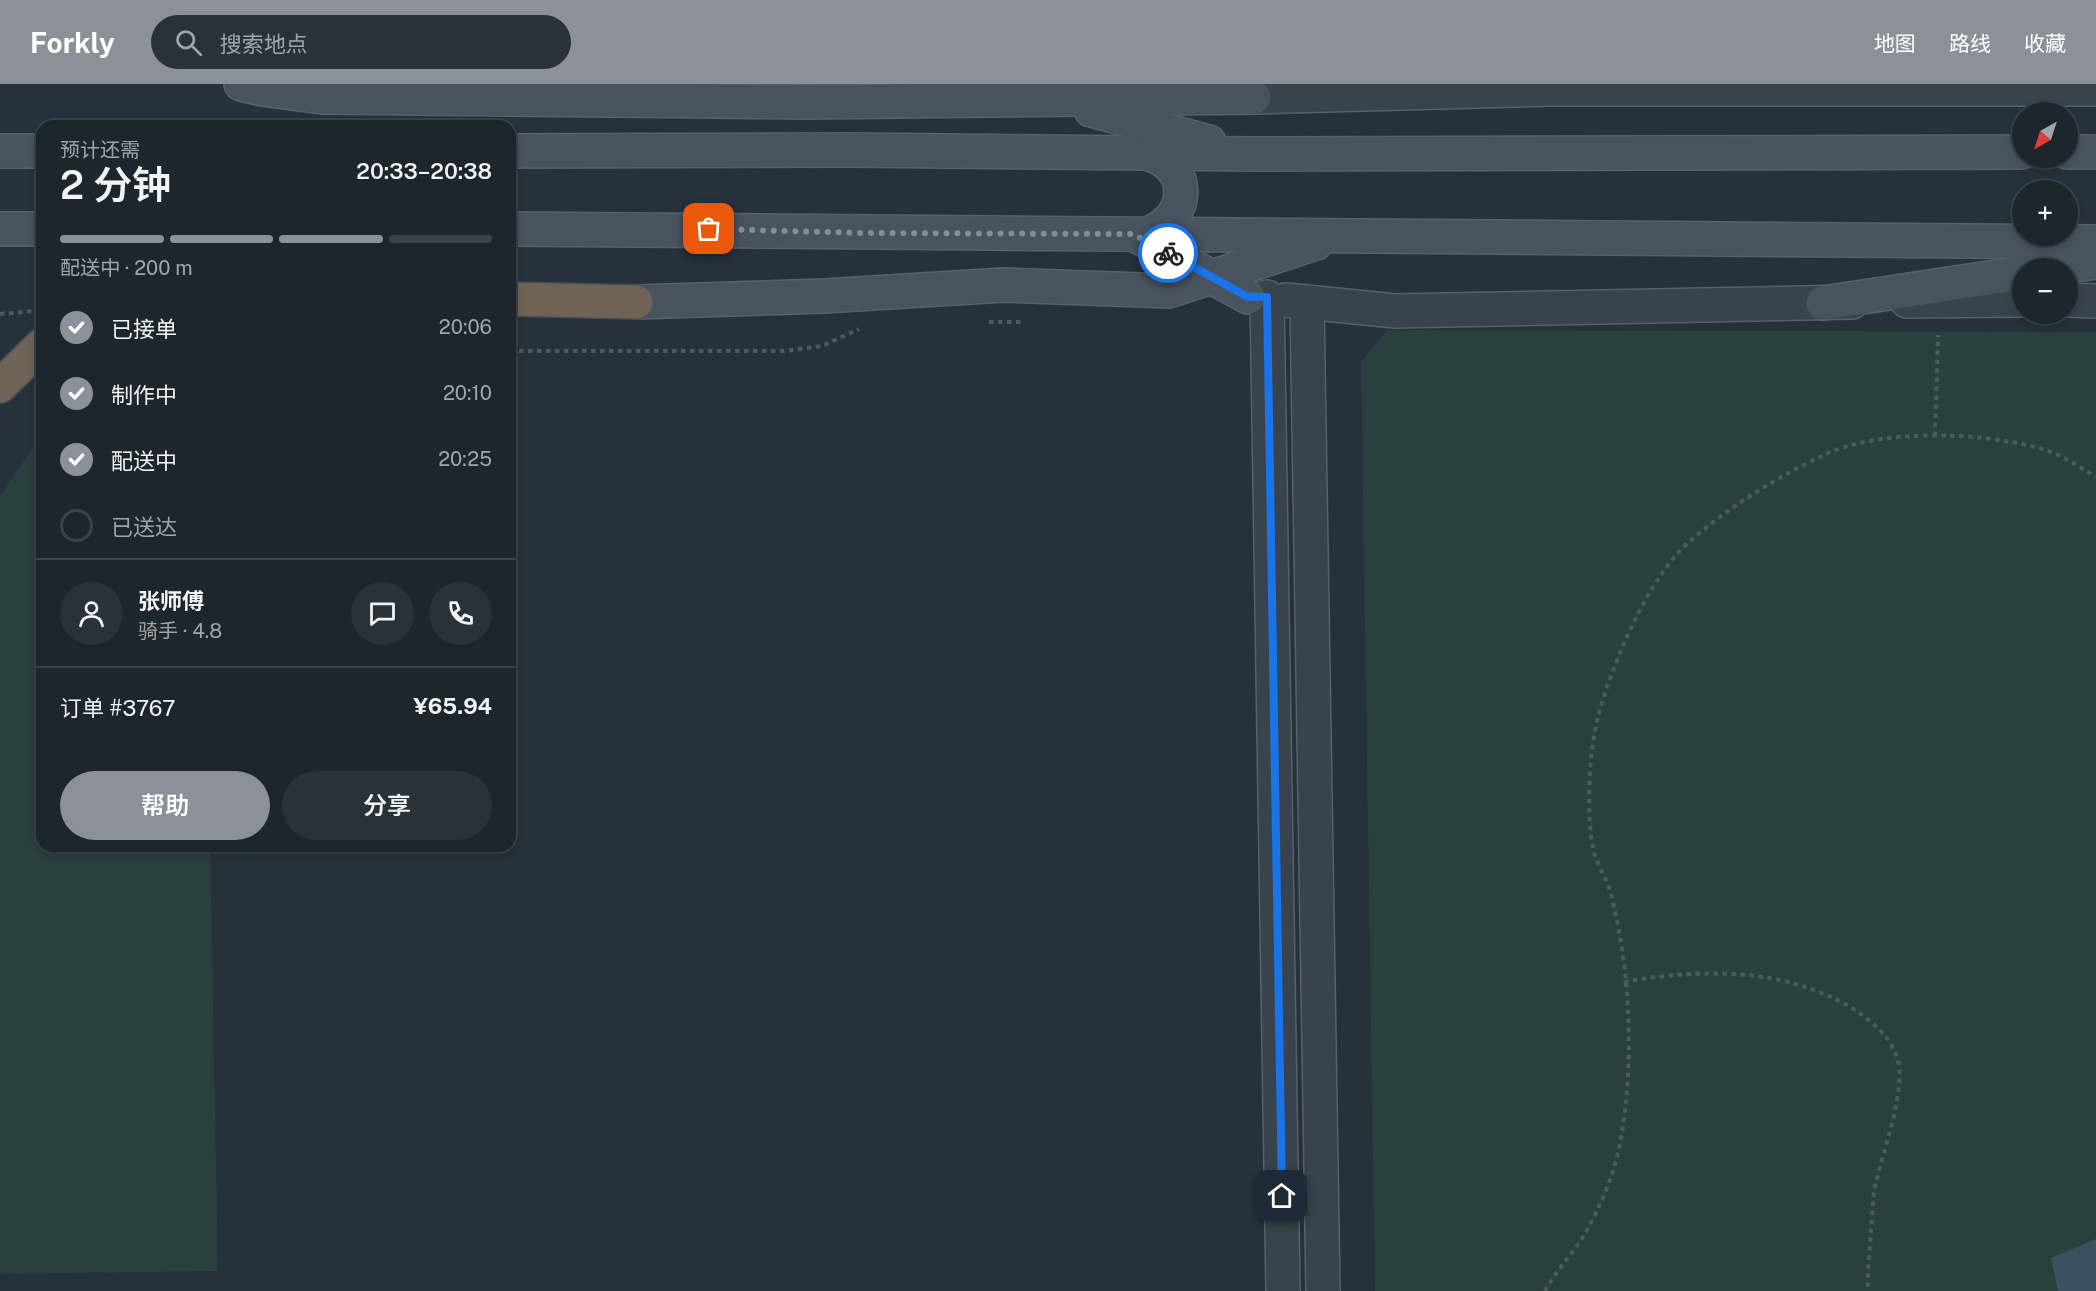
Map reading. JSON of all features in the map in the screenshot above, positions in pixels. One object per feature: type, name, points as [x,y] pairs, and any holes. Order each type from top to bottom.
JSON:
[{"type":"highway","points":[[516,299],[636,302]]},
{"type":"highway","points":[[0,386],[36,351]]},
{"type":"main road","points":[[241,84],[322,97],[806,102],[1254,97]]},
{"type":"main road","points":[[516,151],[1067,152],[1149,140],[1254,97]]},
{"type":"main road","points":[[1052,99],[1149,140],[1254,154],[2012,152]]},
{"type":"main road","points":[[1140,234],[1160,229],[1171,221],[1179,209],[1181,195],[1175,171],[1157,156],[1149,140]]},
{"type":"main road","points":[[0,151],[36,151]]},
{"type":"main road","points":[[2078,152],[2096,152]]},
{"type":"main road","points":[[0,229],[36,229]]},
{"type":"main road","points":[[516,229],[2096,242]]},
{"type":"main road","points":[[1140,234],[1212,277],[1257,297]]},
{"type":"main road","points":[[636,302],[824,296],[1004,285],[1169,291],[1343,235]]},
{"type":"main road","points":[[2078,264],[2096,262]]},
{"type":"main road","points":[[1823,303],[2012,275]]},
{"type":"street","points":[[1254,97],[1550,88],[2096,89]]},
{"type":"street","points":[[1169,291],[1395,311],[2012,300]]},
{"type":"street","points":[[1257,297],[1283,1291]]},
{"type":"street","points":[[2078,300],[2096,301]]},
{"type":"street","points":[[1307,303],[1323,1291]]},
{"type":"path","points":[[1935,436],[1938,300]]},
{"type":"path","points":[[0,314],[36,311]]},
{"type":"path","points":[[986,322],[1033,322]]},
{"type":"path","points":[[516,351],[784,351],[822,346],[870,327]]},
{"type":"path","points":[[1545,1291],[1556,1272],[1584,1236],[1607,1186],[1619,1149],[1629,1072],[1630,1036],[1619,934],[1611,891],[1593,849],[1590,808],[1592,752],[1601,707],[1644,601],[1664,569],[1688,543],[1734,507],[1790,471],[1834,450],[1875,438],[1935,436],[2034,446],[2063,456],[2096,477]]},
{"type":"path","points":[[1624,982],[1671,974],[1712,972],[1795,983],[1836,999],[1864,1017],[1887,1036],[1899,1062],[1898,1091],[1875,1189],[1868,1291]]},
{"type":"green space","points":[[1387,330],[2096,332],[2096,1291],[1375,1291],[1361,362]]},
{"type":"green space","points":[[36,443],[36,852],[210,852],[218,1271],[0,1274],[0,497]]},
{"type":"water","points":[[2096,1239],[2096,1291],[2058,1291],[2051,1258]]},
{"type":"way so far","points":[[709,229],[863,233],[1133,234],[1168,253]]},
{"type":"route","points":[[1168,253],[1248,297],[1267,297],[1282,1196]]}]
